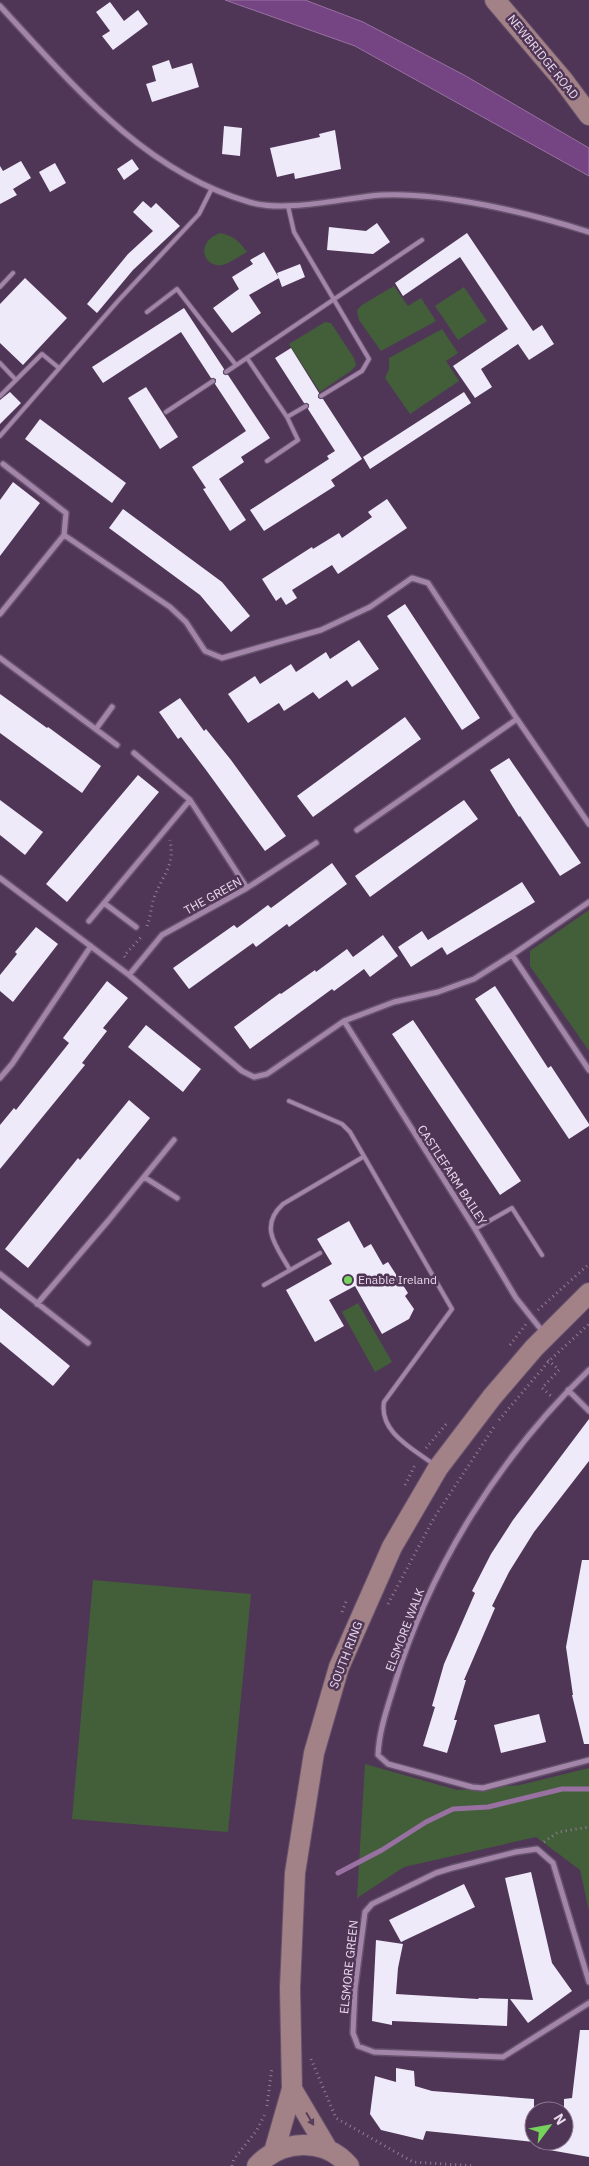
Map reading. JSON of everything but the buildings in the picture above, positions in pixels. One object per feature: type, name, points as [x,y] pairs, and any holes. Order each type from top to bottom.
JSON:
[{"type":"main road","name":"NEWBRIDGE ROAD","points":[[495,0],[564,80],[589,115]]},
{"type":"main road","name":"SOUTH RING","points":[[274,2152],[292,2089],[290,1988],[294,1872],[314,1752],[339,1667],[388,1555],[438,1468],[492,1397],[540,1342],[589,1293]]},
{"type":"main road","name":"SOUTH RING","points":[[292,2089],[328,2150]]},
{"type":"main road","name":"SOUTH RING","points":[[257,2166],[274,2152],[293,2145],[311,2145],[328,2150],[343,2159],[349,2166]]},
{"type":"street","points":[[0,6],[74,87],[140,146],[182,174],[251,203],[288,206],[382,195],[439,198],[545,218],[589,232]]},
{"type":"street","points":[[0,614],[64,534],[66,513],[4,464]]},
{"type":"street","points":[[64,534],[170,607],[186,622],[205,651],[222,658],[321,630],[370,607],[412,578],[428,583],[517,719],[589,824]]},
{"type":"street","points":[[0,658],[117,745]]},
{"type":"street","points":[[96,729],[112,706]]},
{"type":"street","points":[[357,830],[517,719]]},
{"type":"street","points":[[134,753],[190,800],[247,888]]},
{"type":"street","points":[[89,921],[190,800]]},
{"type":"street","name":"THE GREEN","points":[[129,975],[162,935],[247,888],[316,843]]},
{"type":"street","points":[[0,878],[129,975],[242,1071],[254,1077],[267,1074],[344,1021],[394,1002],[438,992],[474,978],[512,955],[589,902]]},
{"type":"street","points":[[104,903],[136,927]]},
{"type":"street","points":[[0,1078],[12,1064],[91,946]]},
{"type":"street","points":[[512,955],[589,1070]]},
{"type":"street","name":"CASTLEFARM BAILEY","points":[[344,1021],[530,1318],[540,1342]]},
{"type":"street","points":[[37,1304],[174,1140]]},
{"type":"street","points":[[144,1177],[176,1198]]},
{"type":"street","points":[[0,1274],[88,1343]]},
{"type":"street","name":"ELSMORE WALK","points":[[589,1370],[556,1402],[521,1444],[482,1498],[433,1585],[405,1650],[378,1739],[378,1755],[388,1764],[472,1787],[483,1788],[589,1760]]},
{"type":"street","points":[[568,1390],[589,1411]]},
{"type":"street","points":[[537,1849],[552,1863],[589,1982]]},
{"type":"street","name":"ELSMORE GREEN","points":[[537,1849],[516,1852],[436,1873],[372,1904],[365,1912],[355,1988],[353,2033],[358,2046],[374,2052],[503,2057],[589,2003]]},
{"type":"lane","points":[[0,436],[199,214],[212,188]]},
{"type":"lane","points":[[288,206],[294,232],[368,359],[362,371],[321,396]]},
{"type":"lane","points":[[226,372],[422,240]]},
{"type":"lane","points":[[0,287],[13,273]]},
{"type":"lane","points":[[147,312],[177,289],[236,365]]},
{"type":"lane","points":[[0,396],[42,354],[60,368]]},
{"type":"lane","points":[[247,358],[287,417],[298,440],[267,461]]},
{"type":"lane","points":[[0,363],[16,380]]},
{"type":"lane","points":[[166,412],[213,381]]},
{"type":"lane","points":[[287,417],[306,406]]},
{"type":"lane","points":[[289,1101],[342,1124],[350,1132],[452,1309],[384,1402],[382,1413],[390,1430],[438,1468]]},
{"type":"lane","points":[[290,1270],[272,1239],[271,1226],[275,1212],[283,1204],[363,1157]]},
{"type":"lane","points":[[475,1229],[512,1208],[542,1255]]},
{"type":"lane","points":[[264,1285],[320,1253]]},
{"type":"path","points":[[136,966],[124,956],[139,940],[145,929],[151,916],[154,896],[168,870],[172,852],[167,827]]},
{"type":"path","points":[[509,1347],[530,1318],[589,1264]]},
{"type":"path","points":[[540,1342],[559,1370],[542,1388],[556,1402]]},
{"type":"path","points":[[404,1488],[421,1454],[451,1419]]},
{"type":"path","points":[[341,1616],[348,1598]]},
{"type":"path","points":[[537,1849],[547,1838],[558,1832],[589,1827]]},
{"type":"path","points":[[232,2166],[234,2159],[257,2130],[266,2110],[272,2064]]},
{"type":"path","points":[[391,2149],[413,2162],[475,2166]]},
{"type":"green space","points":[[220,233],[236,240],[247,252],[222,265],[210,263],[206,259],[205,254],[207,242]]},
{"type":"green space","points":[[394,286],[408,306],[421,298],[436,321],[381,351],[359,320],[357,310]]},
{"type":"green space","points":[[464,287],[487,321],[458,340],[435,306]]},
{"type":"green space","points":[[325,322],[331,323],[354,358],[356,365],[352,370],[320,392],[289,344]]},
{"type":"green space","points":[[442,329],[458,353],[446,361],[459,381],[410,414],[385,378],[389,369],[389,358]]},
{"type":"green space","points":[[589,910],[589,1051],[530,966],[530,951]]},
{"type":"green space","points":[[358,1303],[392,1362],[375,1372],[342,1312]]},
{"type":"green space","points":[[93,1580],[251,1594],[228,1832],[72,1819]]},
{"type":"green space","points":[[365,1764],[457,1790],[520,1785],[589,1768],[589,1911],[580,1870],[536,1837],[404,1867],[357,1898]]},
{"type":"shaded area","points":[[225,0],[305,0],[363,22],[464,75],[589,148],[589,176],[355,46]]},
{"type":"waterway","points":[[338,1873],[382,1850],[426,1822],[453,1809],[488,1807],[562,1789],[589,1789]]},
{"type":"place","name":"Enable Ireland","points":[[348,1280]]}]
